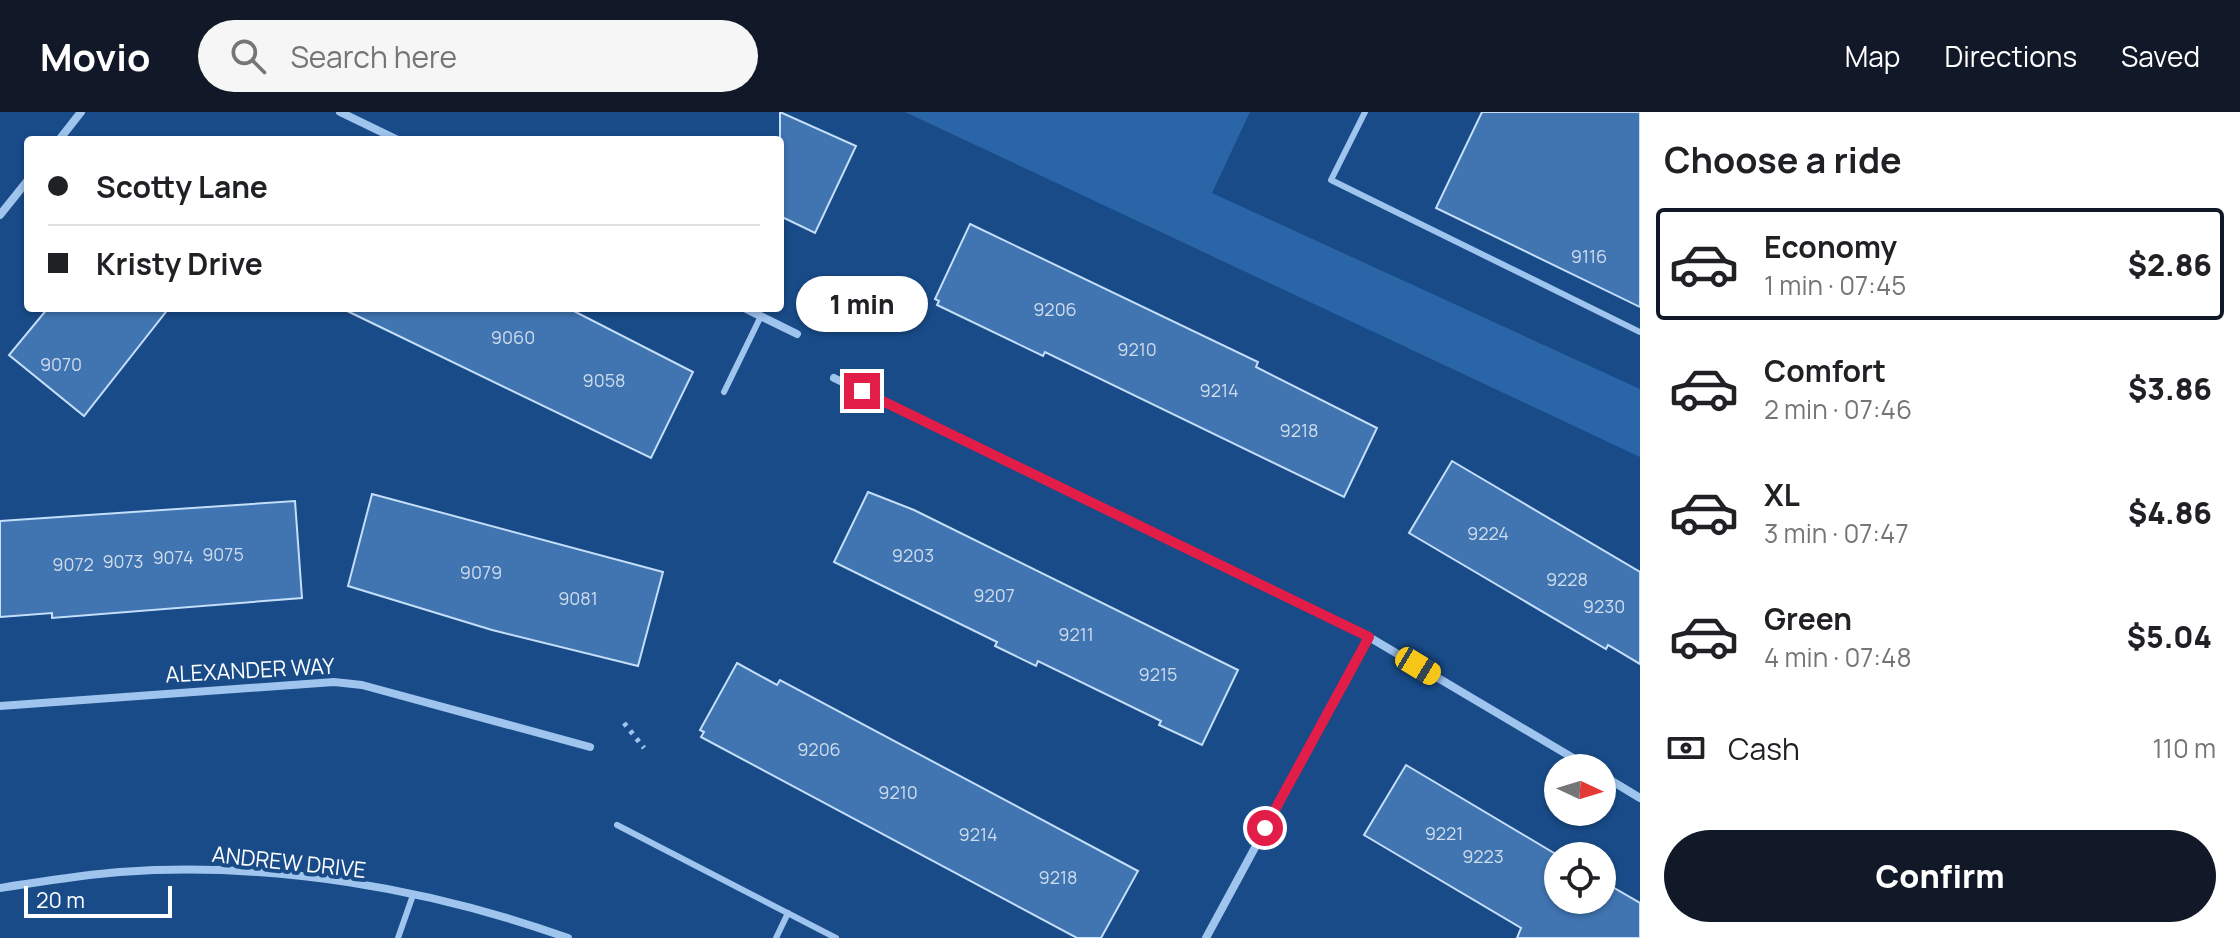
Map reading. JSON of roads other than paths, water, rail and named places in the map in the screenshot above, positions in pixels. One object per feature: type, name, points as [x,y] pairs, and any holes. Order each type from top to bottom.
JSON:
[{"type":"street","points":[[62,136],[81,112]]},
{"type":"street","points":[[340,112],[390,136]]},
{"type":"street","points":[[0,215],[24,185]]},
{"type":"street","points":[[752,312],[797,334]]},
{"type":"street","points":[[834,378],[1369,637],[1566,754]]},
{"type":"street","points":[[1206,938],[1369,637]]},
{"type":"street","name":"ALEXANDER WAY","points":[[0,706],[334,682],[362,685],[590,747]]},
{"type":"street","points":[[1616,783],[1640,798]]},
{"type":"street","name":"ANDREW DRIVE","points":[[0,888],[121,872],[228,870],[315,878],[413,895],[525,923],[568,938]]},
{"type":"lane","points":[[1365,112],[1331,180],[1640,332]]},
{"type":"lane","points":[[724,392],[761,316]]},
{"type":"lane","points":[[617,825],[836,938]]},
{"type":"lane","points":[[398,938],[413,895]]},
{"type":"lane","points":[[776,938],[788,913]]}]
